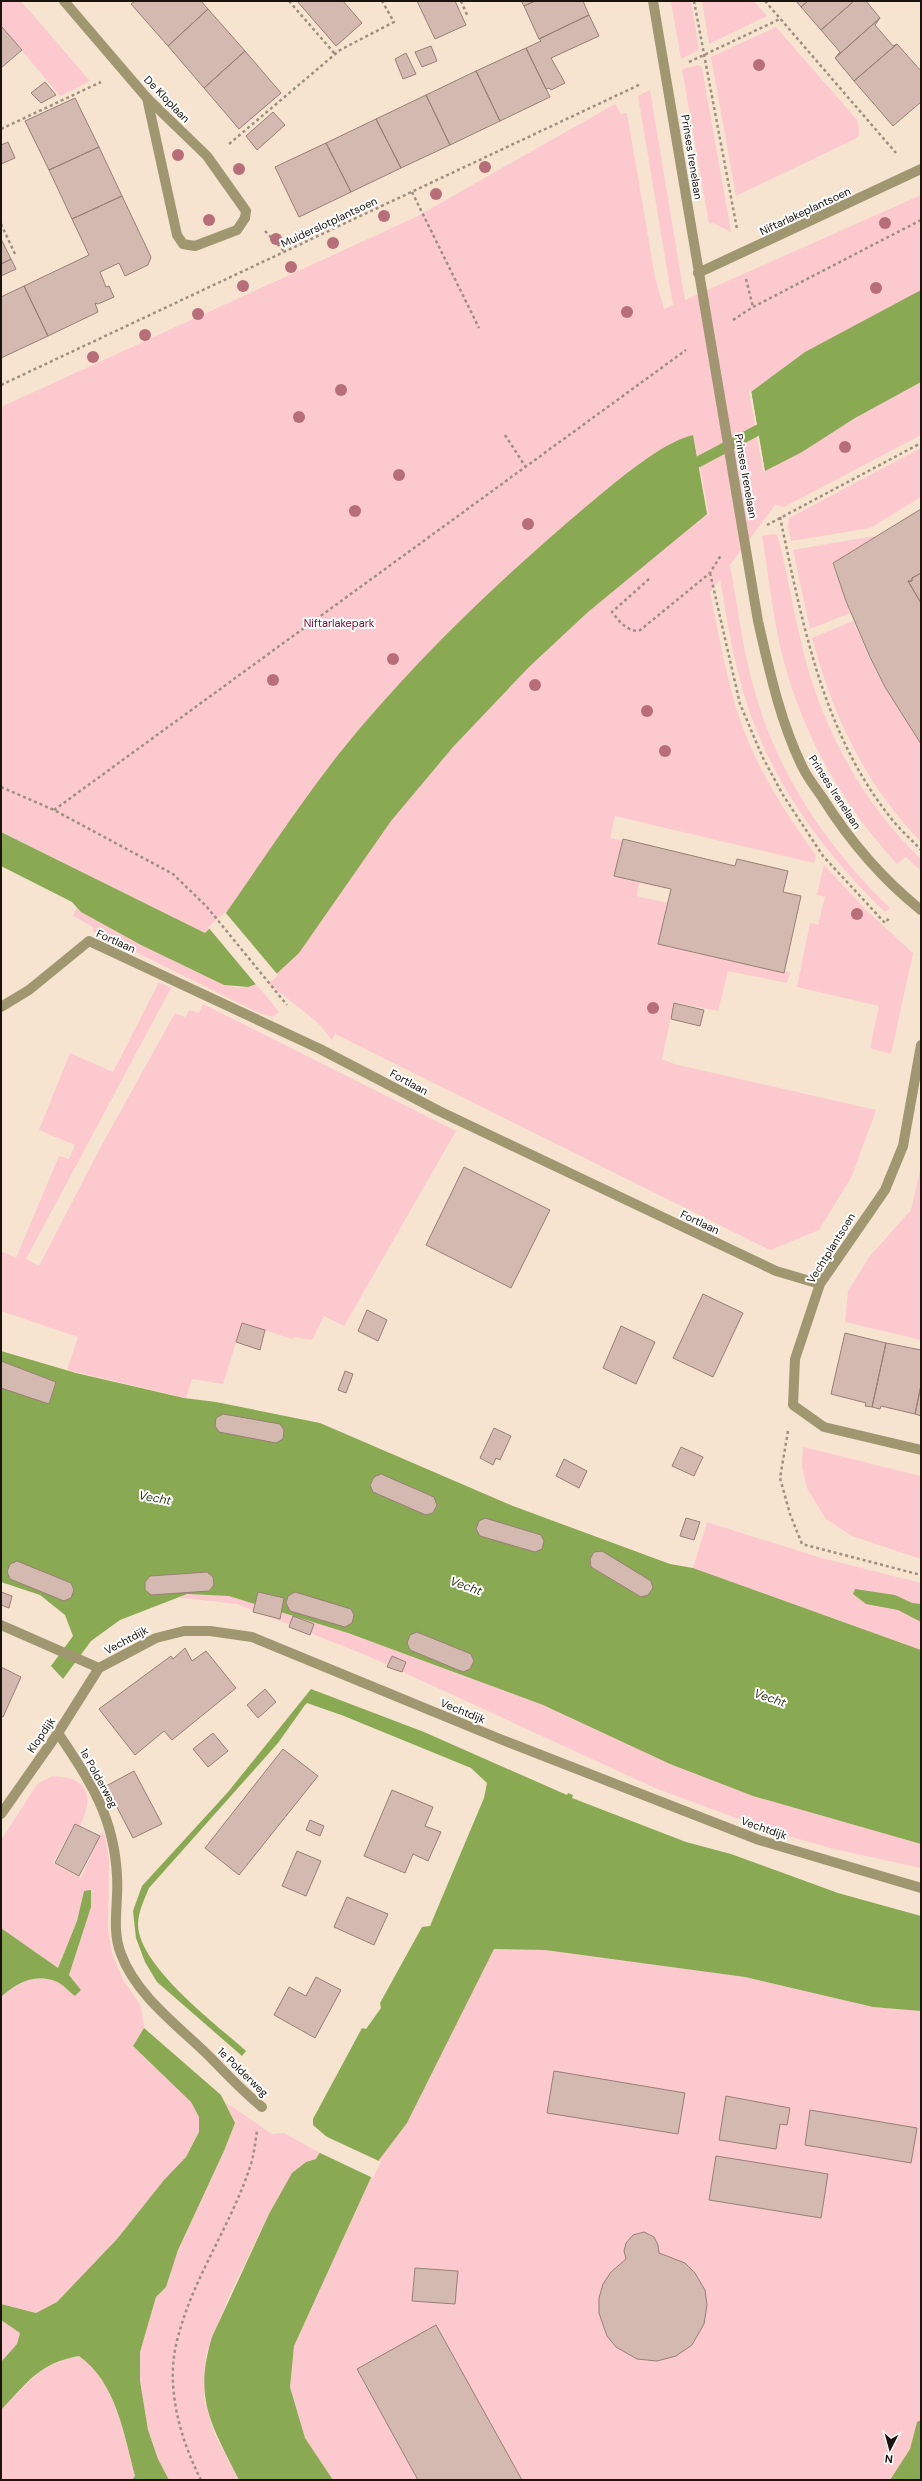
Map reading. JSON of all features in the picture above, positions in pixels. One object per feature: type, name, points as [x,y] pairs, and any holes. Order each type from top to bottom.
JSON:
[{"type":"street","name":"De Kloplaan","points":[[64,1],[147,98],[207,156],[246,211],[245,218],[237,230],[194,246],[183,244],[178,235],[147,98]]},
{"type":"street","name":"Prinses Irenelaan","points":[[652,1],[758,621],[771,677],[802,766],[844,830],[869,861],[921,910]]},
{"type":"street","name":"Niftarlakeplantsoen","points":[[698,273],[740,255],[917,171]]},
{"type":"street","name":"Fortlaan","points":[[1,1007],[29,990],[89,941],[320,1049],[439,1111],[776,1271],[820,1284]]},
{"type":"street","name":"Vechtplantsoen","points":[[793,1405],[795,1359],[820,1284],[885,1190],[903,1146],[921,1046]]},
{"type":"street","points":[[793,1405],[824,1427],[921,1450]]},
{"type":"street","name":"Vechtdijk","points":[[1,1625],[99,1668],[156,1638],[184,1632],[210,1631],[252,1637],[500,1739],[760,1840],[921,1888]]},
{"type":"street","name":"Klopdijk","points":[[1,1814],[58,1733],[99,1668]]},
{"type":"street","name":"1e Polderweg","points":[[58,1733],[86,1775],[107,1817],[115,1847],[118,1878],[116,1926],[121,1954],[133,1978],[159,2008],[262,2107]]},
{"type":"path","points":[[289,1],[335,54]]},
{"type":"path","points":[[207,156],[230,144],[335,54],[394,22],[382,1]]},
{"type":"path","points":[[461,1],[468,17]]},
{"type":"path","points":[[694,1],[703,55],[733,204],[740,255],[753,306]]},
{"type":"path","points":[[765,1],[917,171]]},
{"type":"path","name":"Muiderslotplantsoen","points":[[1,385],[780,19]]},
{"type":"path","points":[[1,129],[108,79],[122,69]]},
{"type":"path","points":[[412,192],[479,328]]},
{"type":"path","points":[[709,335],[753,306],[921,220]]},
{"type":"path","points":[[1,224],[15,254]]},
{"type":"path","points":[[54,810],[685,349],[687,356]]},
{"type":"path","points":[[505,435],[525,466]]},
{"type":"path","points":[[744,539],[780,517],[921,443]]},
{"type":"path","points":[[780,517],[805,635],[825,700],[845,744],[870,788],[890,818],[921,850]]},
{"type":"path","points":[[649,579],[612,612],[622,625],[631,630],[639,631],[710,573],[723,553]]},
{"type":"path","points":[[1,787],[54,810],[173,874],[207,907],[278,993]]},
{"type":"path","points":[[793,1405],[780,1478],[790,1514],[802,1544],[921,1575]]},
{"type":"path","name":"1e Polderweg","points":[[201,2480],[179,2426],[173,2379],[175,2346],[185,2316],[250,2166],[262,2107]]},
{"type":"green space","points":[[1,1],[21,1],[90,81],[60,96],[1,26]]},
{"type":"green space","points":[[671,1],[691,1],[699,50],[681,59]]},
{"type":"green space","points":[[702,1],[754,1],[767,16],[709,44]]},
{"type":"green space","points":[[776,27],[858,121],[859,135],[855,139],[736,196],[711,57]]},
{"type":"green space","points":[[699,65],[702,68],[731,232],[713,223],[709,224],[682,69]]},
{"type":"green space","name":"Niftarlakepark","points":[[650,90],[685,300],[921,195],[921,435],[784,507],[775,505],[730,565],[751,680],[766,726],[778,755],[809,811],[827,837],[847,862],[890,908],[885,912],[837,861],[796,806],[779,777],[763,746],[750,714],[731,643],[720,579],[710,592],[726,668],[738,715],[746,736],[766,778],[790,818],[816,855],[814,863],[615,816],[610,838],[623,841],[614,875],[639,882],[637,896],[667,903],[658,944],[783,973],[785,971],[790,972],[787,983],[728,971],[718,1011],[674,1002],[662,1059],[674,1064],[876,1110],[852,1176],[819,1230],[770,1250],[335,1034],[332,1040],[317,1022],[205,933],[1,832],[1,407],[416,217],[615,104],[621,114],[627,113],[655,277],[664,309],[673,305],[638,96]]},
{"type":"green space","points":[[921,448],[921,497],[870,528],[791,541],[788,526],[789,518]]},
{"type":"green space","points":[[777,535],[779,541],[803,650],[811,679],[833,736],[863,789],[900,837],[921,859],[921,871],[906,857],[897,864],[878,842],[843,794],[828,770],[803,718],[784,662],[777,631],[762,536]]},
{"type":"green space","points":[[875,537],[832,563],[850,613],[810,629],[793,550]]},
{"type":"green space","points":[[853,621],[874,667],[921,744],[921,842],[883,797],[867,773],[841,722],[820,667],[812,638]]},
{"type":"green space","points":[[824,865],[867,911],[913,953],[891,1054],[870,1048],[879,1006],[797,987],[810,923],[818,925],[825,897],[817,895]]},
{"type":"green space","points":[[77,907],[81,912],[141,945],[224,985],[239,988],[257,985],[279,1012],[273,1017],[257,1012],[93,931],[93,927],[73,916]]},
{"type":"green space","points":[[159,982],[171,988],[26,1259],[39,1266],[98,1152],[175,1013],[185,1017],[190,1010],[199,1013],[203,1004],[456,1131],[344,1326],[324,1316],[312,1340],[294,1337],[292,1339],[242,1323],[223,1384],[192,1379],[186,1398],[67,1370],[78,1337],[1,1311],[1,1251],[16,1258],[59,1156],[69,1159],[75,1145],[39,1130],[70,1053],[113,1072]]},
{"type":"green space","points":[[921,1166],[921,1340],[845,1322],[848,1291],[870,1256],[911,1210]]},
{"type":"green space","points":[[803,1447],[921,1476],[921,1559],[852,1536],[826,1519],[807,1488],[802,1467]]},
{"type":"green space","points":[[707,1522],[818,1557],[921,1583],[921,1650],[693,1568]]},
{"type":"green space","points":[[187,1594],[229,1596],[348,1633],[543,1705],[670,1764],[753,1796],[921,1844],[921,1868],[834,1849],[777,1833],[655,1788],[368,1656],[237,1604],[175,1597]]},
{"type":"green space","points":[[53,1776],[70,1778],[79,1783],[84,1788],[86,1793],[87,1806],[80,1826],[75,1823],[53,1863],[81,1878],[102,1831],[105,1835],[109,1860],[108,1929],[112,1953],[123,1980],[141,2006],[144,2028],[133,2046],[191,2102],[199,2117],[200,2132],[186,2157],[164,2180],[117,2239],[57,2302],[36,2313],[1,2304],[1,1997],[19,1984],[40,1978],[58,1982],[75,1996],[81,1990],[69,1975],[91,1907],[84,1891],[77,1921],[58,1968],[1,1928],[1,1840],[38,1783]]},
{"type":"green space","points":[[506,1947],[545,1950],[745,1977],[873,2007],[921,2011],[921,2420],[917,2422],[910,2449],[890,2480],[333,2480],[305,2438],[290,2387],[294,2346],[379,2160],[407,2123],[494,1948]],"holes":[[[415,2268],[458,2271],[412,2301]]]},
{"type":"green space","points":[[225,2102],[272,2134],[284,2133],[320,2153],[316,2159],[306,2162],[269,2214],[229,2296],[206,2355],[204,2399],[214,2433],[239,2480],[169,2480],[158,2459],[148,2430],[140,2381],[140,2352],[156,2297],[166,2287],[178,2250],[224,2151],[235,2123]]},
{"type":"green space","points":[[1,2320],[20,2333],[17,2344],[1,2362]]},
{"type":"green space","points":[[79,2356],[92,2367],[110,2394],[122,2426],[135,2476],[132,2480],[1,2480],[1,2410],[27,2383],[44,2369],[54,2364]]},
{"type":"water","points":[[921,290],[921,382],[855,418],[802,452],[765,471],[751,392],[805,352]]},
{"type":"water","points":[[693,435],[707,514],[588,612],[529,667],[453,747],[391,821],[299,953],[271,979],[248,987],[224,985],[141,945],[81,912],[72,902],[1,866],[1,832],[205,933],[226,913],[295,813],[338,755],[394,689],[454,626],[549,538],[606,490],[650,456],[665,447]]},
{"type":"water","name":"Vecht","points":[[1,1351],[76,1373],[184,1398],[216,1402],[320,1423],[513,1506],[670,1564],[693,1568],[921,1650],[921,1844],[753,1796],[670,1764],[543,1705],[348,1633],[229,1596],[187,1594],[120,1620],[91,1641],[63,1679],[51,1666],[73,1636],[65,1615],[40,1595],[1,1582]]},
{"type":"water","points":[[855,1589],[895,1595],[912,1603],[921,1604],[921,1622],[898,1610],[866,1604],[853,1594]]},
{"type":"water","points":[[311,1689],[424,1732],[567,1795],[568,1793],[573,1795],[572,1798],[686,1842],[731,1854],[838,1893],[921,1916],[921,2011],[873,2007],[745,1977],[545,1950],[494,1949],[407,2123],[379,2160],[294,2346],[290,2387],[305,2438],[333,2480],[239,2480],[208,2412],[204,2378],[212,2337],[269,2214],[292,2173],[306,2162],[316,2159],[328,2138],[313,2125],[313,2119],[362,2028],[366,2029],[381,2008],[380,2003],[422,1927],[430,1926],[484,1798],[487,1783],[471,1768],[344,1716],[307,1703],[305,1705],[278,1743],[149,1888],[142,1905],[138,1923],[141,1939],[150,1957],[164,1975],[198,2010],[246,2051],[242,2056],[157,1982],[145,1962],[136,1938],[133,1911],[142,1886],[228,1792]]},
{"type":"water","points":[[91,1890],[91,1907],[69,1975],[81,1990],[75,1996],[58,1982],[40,1978],[19,1984],[1,1997],[1,1928],[58,1968],[77,1921],[84,1891]]},
{"type":"water","points":[[144,2028],[221,2095],[235,2123],[224,2151],[178,2250],[166,2287],[156,2297],[140,2352],[140,2381],[148,2430],[158,2459],[169,2480],[132,2480],[135,2476],[117,2410],[102,2380],[92,2367],[79,2356],[65,2359],[44,2369],[27,2383],[1,2410],[1,2362],[17,2344],[20,2333],[1,2320],[1,2304],[36,2313],[57,2302],[117,2239],[164,2180],[186,2157],[199,2132],[199,2117],[191,2102],[133,2046]]},
{"type":"water","points":[[921,2420],[921,2480],[890,2480],[910,2449],[917,2422]]},
{"type":"pier","points":[[751,390],[765,473],[763,471],[749,392]]},
{"type":"pier","points":[[693,433],[709,514],[708,516]]},
{"type":"pier","points":[[225,912],[278,975],[272,981],[258,987],[208,927]]},
{"type":"pier","points":[[323,2135],[381,2162],[373,2178],[318,2152],[326,2138]]},
{"type":"building","points":[[135,1],[201,1],[208,9],[168,46],[131,4]]},
{"type":"building","points":[[297,1],[343,1],[362,23],[336,46]]},
{"type":"building","points":[[417,1],[455,1],[466,25],[435,39]]},
{"type":"building","points":[[521,1],[535,1],[524,6]]},
{"type":"building","points":[[535,1],[583,1],[589,15],[539,39],[524,6]]},
{"type":"building","points":[[796,1],[808,1],[801,7]]},
{"type":"building","points":[[808,1],[854,1],[821,30],[801,7]]},
{"type":"building","points":[[854,1],[866,1],[880,18],[835,58],[840,52],[821,30]]},
{"type":"building","points":[[208,9],[245,51],[204,88],[168,46]]},
{"type":"building","points":[[589,15],[599,36],[551,58],[565,83],[551,90],[549,88],[546,89],[526,48],[541,41],[539,39]]},
{"type":"building","points":[[880,18],[875,25],[893,46],[897,44],[854,81],[835,58]]},
{"type":"building","points":[[1,26],[22,50],[1,68]]},
{"type":"building","points":[[897,44],[921,71],[921,102],[893,126],[854,81]]},
{"type":"building","points":[[431,46],[437,61],[422,67],[415,52]]},
{"type":"building","points":[[526,48],[550,97],[500,121],[476,71]]},
{"type":"building","points":[[245,51],[281,93],[239,129],[204,88]]},
{"type":"building","points":[[406,53],[416,74],[403,79],[395,59]]},
{"type":"building","points":[[476,71],[500,121],[450,145],[426,95]]},
{"type":"building","points":[[45,82],[56,95],[41,103],[31,93]]},
{"type":"building","points":[[426,95],[450,145],[401,168],[376,119]]},
{"type":"building","points":[[75,98],[99,147],[49,170],[25,121]]},
{"type":"building","points":[[273,112],[285,125],[257,150],[246,136]]},
{"type":"building","points":[[376,119],[401,168],[351,192],[326,143]]},
{"type":"building","points":[[8,142],[15,158],[1,164],[1,145]]},
{"type":"building","points":[[326,143],[351,192],[299,217],[275,167]]},
{"type":"building","points":[[99,147],[122,196],[72,219],[49,170]]},
{"type":"building","points":[[122,196],[151,257],[148,265],[125,276],[119,263],[100,272],[106,287],[109,286],[114,297],[98,304],[95,303],[98,312],[48,336],[24,286],[89,255],[72,219]]},
{"type":"building","points":[[1,239],[11,259],[1,264]]},
{"type":"building","points":[[11,259],[16,269],[1,276],[1,264]]},
{"type":"building","points":[[24,286],[48,336],[1,358],[1,297]]},
{"type":"building","points":[[921,509],[921,573],[912,578],[912,581],[908,581],[921,603],[921,744],[885,687],[870,657],[846,601],[833,563]]},
{"type":"building","points":[[921,573],[921,603],[908,581],[912,581],[912,578]]},
{"type":"building","points":[[623,839],[735,866],[737,859],[788,871],[783,892],[801,896],[784,973],[658,944],[671,889],[614,876]]},
{"type":"building","points":[[674,1003],[704,1010],[700,1026],[671,1019]]},
{"type":"building","points":[[464,1167],[550,1210],[511,1288],[426,1245]]},
{"type":"building","points":[[703,1294],[743,1313],[713,1377],[673,1358]]},
{"type":"building","points":[[367,1310],[387,1320],[378,1341],[358,1331]]},
{"type":"building","points":[[242,1323],[265,1330],[260,1350],[236,1342]]},
{"type":"building","points":[[621,1326],[655,1342],[636,1384],[603,1368]]},
{"type":"building","points":[[845,1333],[886,1343],[872,1407],[865,1406],[866,1403],[831,1394]]},
{"type":"building","points":[[886,1343],[921,1350],[921,1385],[915,1414],[881,1406],[880,1409],[872,1407]]},
{"type":"building","points":[[1,1361],[56,1382],[49,1404],[1,1388]]},
{"type":"building","points":[[345,1371],[353,1374],[346,1393],[338,1390]]},
{"type":"building","points":[[921,1385],[921,1416],[915,1414]]},
{"type":"building","points":[[223,1414],[280,1424],[284,1430],[283,1439],[276,1443],[219,1432],[215,1426],[216,1418]]},
{"type":"building","points":[[494,1428],[511,1436],[500,1460],[496,1458],[493,1465],[480,1458]]},
{"type":"building","points":[[681,1447],[703,1457],[694,1476],[672,1466]]},
{"type":"building","points":[[564,1459],[587,1471],[579,1488],[556,1476]]},
{"type":"building","points":[[381,1474],[434,1497],[437,1505],[433,1513],[426,1515],[373,1492],[370,1485],[374,1477]]},
{"type":"building","points":[[485,1518],[541,1535],[544,1541],[542,1549],[535,1552],[480,1536],[476,1529],[479,1521]]},
{"type":"building","points":[[686,1518],[700,1522],[694,1540],[680,1536]]},
{"type":"building","points":[[602,1551],[651,1581],[653,1588],[648,1595],[641,1597],[591,1567],[590,1559],[594,1552]]},
{"type":"building","points":[[17,1561],[71,1583],[74,1590],[71,1598],[64,1601],[10,1579],[7,1572],[10,1564]]},
{"type":"building","points":[[207,1572],[213,1577],[214,1585],[209,1591],[151,1595],[145,1590],[145,1582],[150,1576]]},
{"type":"building","points":[[1,1592],[12,1596],[9,1608],[1,1605]]},
{"type":"building","points":[[258,1592],[284,1598],[280,1619],[253,1612]]},
{"type":"building","points":[[295,1592],[351,1609],[354,1615],[352,1623],[345,1627],[290,1611],[286,1603],[288,1596]]},
{"type":"building","points":[[293,1616],[314,1624],[310,1635],[289,1627]]},
{"type":"building","points":[[417,1632],[471,1654],[474,1661],[470,1669],[463,1672],[410,1650],[407,1643],[410,1635]]},
{"type":"building","points":[[185,1648],[192,1661],[206,1651],[236,1688],[172,1740],[164,1731],[135,1755],[99,1709],[171,1656],[173,1659]]},
{"type":"building","points":[[392,1656],[406,1662],[402,1672],[387,1667]]},
{"type":"building","points":[[1,1667],[21,1677],[3,1717],[1,1716]]},
{"type":"building","points":[[265,1689],[276,1702],[258,1718],[247,1705]]},
{"type":"building","points":[[213,1733],[228,1751],[208,1767],[193,1749]]},
{"type":"building","points":[[283,1749],[318,1776],[239,1875],[205,1848]]},
{"type":"building","points":[[134,1771],[162,1824],[133,1838],[106,1786]]},
{"type":"building","points":[[392,1790],[433,1807],[425,1826],[441,1832],[428,1861],[413,1854],[405,1873],[364,1856]]},
{"type":"building","points":[[310,1820],[324,1826],[320,1836],[306,1830]]},
{"type":"building","points":[[75,1824],[100,1836],[79,1876],[55,1863]]},
{"type":"building","points":[[297,1851],[321,1861],[306,1896],[282,1886]]},
{"type":"building","points":[[347,1897],[388,1914],[374,1945],[334,1927]]},
{"type":"building","points":[[316,1977],[341,1990],[315,2038],[274,2015],[289,1987],[306,1996]]},
{"type":"building","points":[[554,2071],[685,2093],[678,2134],[547,2113]]},
{"type":"building","points":[[726,2096],[790,2108],[787,2125],[780,2124],[776,2149],[719,2140]]},
{"type":"building","points":[[810,2110],[917,2128],[911,2163],[805,2145]]},
{"type":"building","points":[[716,2156],[828,2174],[821,2218],[709,2200]]},
{"type":"building","points":[[644,2232],[654,2237],[658,2245],[659,2253],[685,2263],[695,2273],[705,2290],[707,2305],[704,2324],[692,2345],[676,2356],[657,2361],[637,2359],[616,2347],[607,2336],[599,2313],[599,2298],[603,2284],[611,2272],[626,2259],[624,2251],[626,2243],[633,2235]]},
{"type":"building","points":[[415,2268],[458,2271],[455,2304],[412,2301]]},
{"type":"building","points":[[436,2325],[522,2480],[418,2480],[357,2369]]},
{"type":"waterway","points":[[698,462],[758,430]]}]
